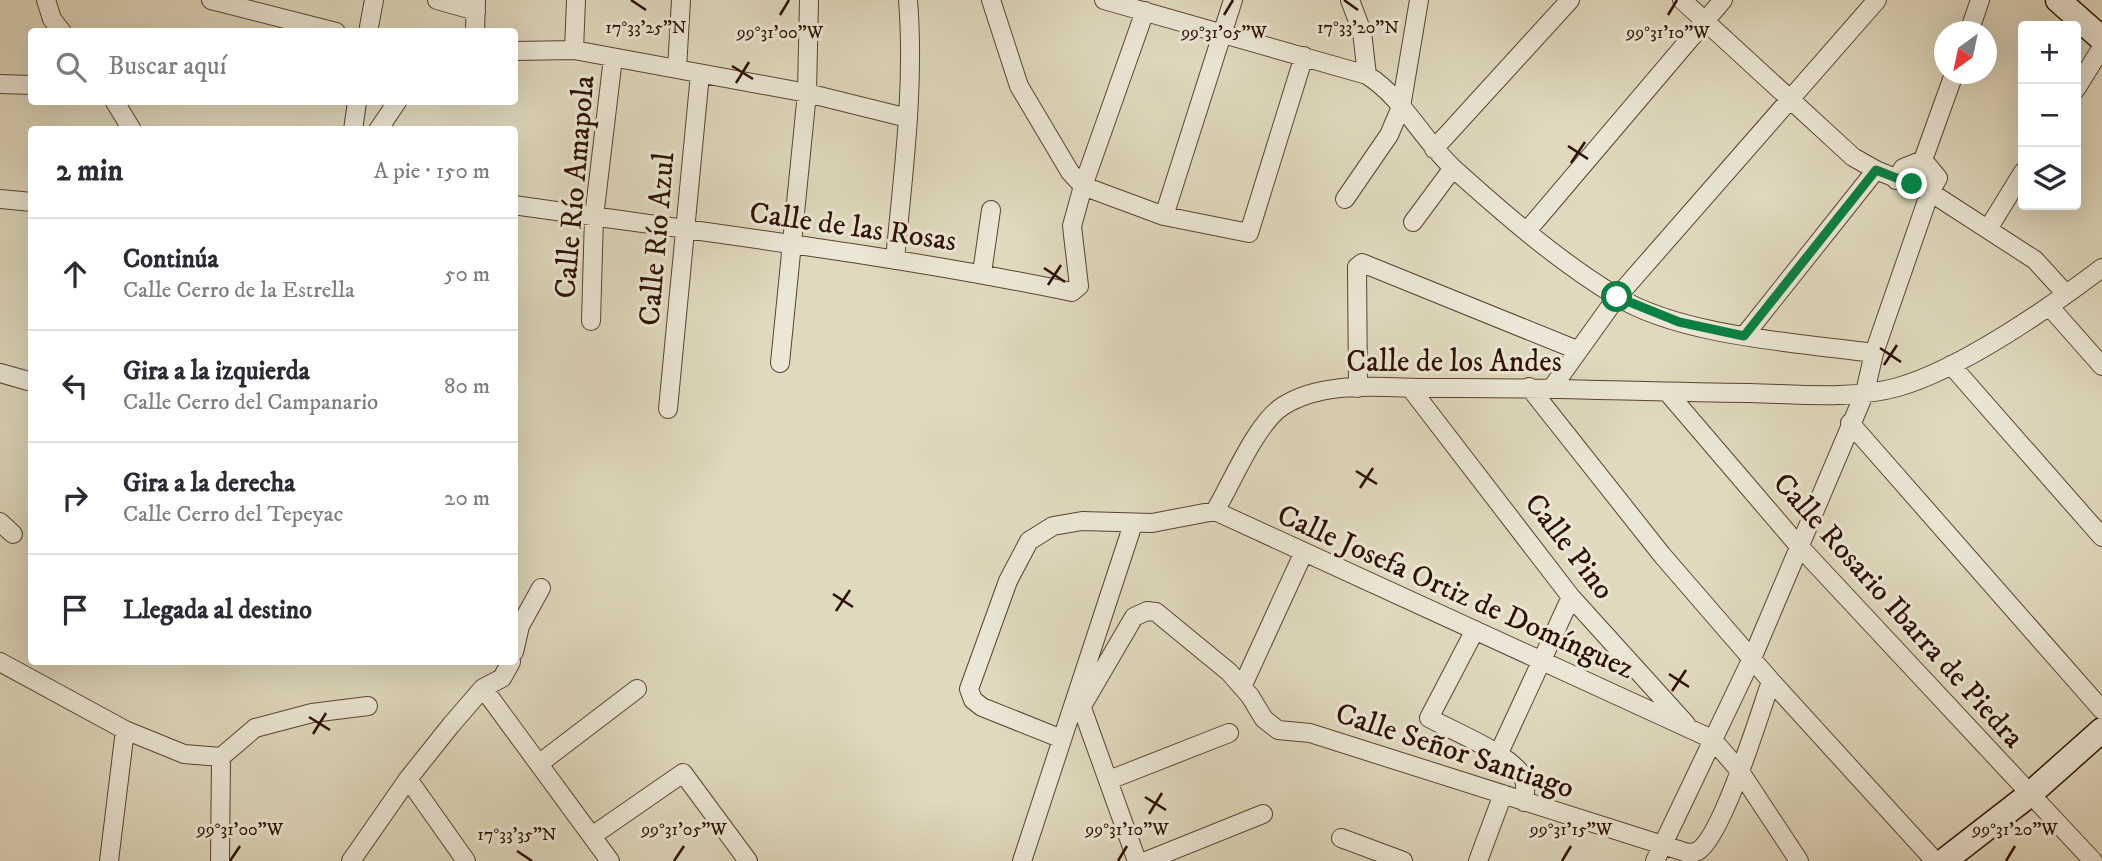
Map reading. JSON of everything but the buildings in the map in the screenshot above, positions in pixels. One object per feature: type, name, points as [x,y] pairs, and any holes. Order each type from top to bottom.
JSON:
[{"type":"street","points":[[46,0],[52,19],[59,28]]},
{"type":"street","points":[[211,0],[321,28]]},
{"type":"street","points":[[369,28],[374,0]]},
{"type":"street","points":[[437,0],[476,6],[475,28]]},
{"type":"street","points":[[574,51],[576,0]]},
{"type":"street","points":[[677,69],[681,0]]},
{"type":"street","points":[[780,363],[807,93],[809,0]]},
{"type":"street","points":[[895,260],[908,118],[911,37],[908,0]]},
{"type":"street","points":[[990,0],[1019,86],[1070,172],[1083,186],[1164,216],[1249,233],[1304,56]]},
{"type":"street","points":[[1104,0],[1145,11],[1166,8],[1223,32],[1367,75],[1384,86],[1434,149],[1453,167],[1527,231],[1617,297],[1679,322],[1744,336],[1874,353]]},
{"type":"street","points":[[1164,216],[1233,0]]},
{"type":"street","points":[[1350,0],[1362,32],[1367,75]]},
{"type":"street","points":[[1345,200],[1389,135],[1401,107],[1419,0]]},
{"type":"street","points":[[1434,149],[1570,0]]},
{"type":"street","points":[[1682,0],[1853,157],[1896,180],[1930,192],[2035,260],[2066,294]]},
{"type":"street","points":[[1527,231],[1723,0]]},
{"type":"street","points":[[1551,389],[1617,297],[1793,100],[1877,0]]},
{"type":"street","points":[[1973,21],[1980,0]]},
{"type":"street","points":[[2058,0],[2102,40]]},
{"type":"street","points":[[1083,186],[1145,11]]},
{"type":"street","points":[[2079,84],[2102,47]]},
{"type":"street","points":[[518,51],[574,51],[807,93],[908,118]]},
{"type":"street","name":"Calle Río Amapola","points":[[591,321],[594,217],[613,58]]},
{"type":"street","name":"Calle Río Azul","points":[[668,409],[700,74]]},
{"type":"street","points":[[0,83],[28,85]]},
{"type":"street","points":[[1896,180],[1903,168],[1923,160],[1950,84]]},
{"type":"street","points":[[117,105],[130,126]]},
{"type":"street","points":[[354,126],[357,105]]},
{"type":"street","points":[[382,126],[395,105]]},
{"type":"street","points":[[1659,854],[1752,656],[1865,392],[1874,353],[1930,192],[1938,178],[1923,160]]},
{"type":"street","points":[[1413,222],[1453,167]]},
{"type":"street","points":[[1744,336],[1876,170]]},
{"type":"street","points":[[1987,229],[2018,180]]},
{"type":"street","name":"Calle de las Rosas","points":[[518,206],[982,273],[1072,292],[1079,286],[1072,226],[1083,186]]},
{"type":"street","points":[[0,199],[28,202]]},
{"type":"street","points":[[982,273],[991,210]]},
{"type":"street","points":[[1358,388],[1357,267],[1362,262],[1577,350]]},
{"type":"street","name":"Calle de los Andes","points":[[1215,511],[1247,448],[1282,406],[1332,388],[1530,387],[1668,393],[1865,392],[1895,388],[1924,379],[1951,365],[2049,306],[2102,268]]},
{"type":"street","points":[[2049,306],[2102,366]]},
{"type":"street","points":[[1951,365],[2102,537]]},
{"type":"street","points":[[0,373],[28,381]]},
{"type":"street","points":[[1530,387],[1662,555],[1771,681],[1935,861]]},
{"type":"street","name":"Calle Pino","points":[[1411,389],[1571,597],[1692,731]]},
{"type":"street","name":"Calle Rosario Ibarra de Piedra","points":[[1668,393],[1798,545],[2093,861]]},
{"type":"street","points":[[1850,423],[2102,709]]},
{"type":"street","points":[[1062,739],[982,707],[973,699],[969,689],[1008,581],[1029,541],[1053,526],[1082,521],[1133,524],[1215,511]]},
{"type":"street","name":"Calle Josefa Ortiz de Domínguez","points":[[1215,511],[1303,554],[1543,659],[1712,739]]},
{"type":"street","points":[[1022,861],[1062,739],[1079,700],[1133,524]]},
{"type":"street","points":[[1242,687],[1303,554]]},
{"type":"street","points":[[518,635],[541,588]]},
{"type":"street","points":[[1498,755],[1571,597]]},
{"type":"street","name":"Calle Señor Santiago","points":[[1079,700],[1135,617],[1147,611],[1156,612],[1229,672],[1264,719],[1278,730],[1310,733],[1503,794],[1659,854],[1698,851],[1716,825],[1739,770]]},
{"type":"street","points":[[1475,630],[1429,718],[1498,755],[1521,774],[1525,783],[1524,802]]},
{"type":"street","points":[[0,662],[125,730],[184,754],[221,757],[255,728],[312,713],[368,706]]},
{"type":"street","points":[[351,861],[408,779],[483,688],[502,678],[509,665]]},
{"type":"street","points":[[1739,770],[1771,681]]},
{"type":"street","points":[[483,688],[610,861]]},
{"type":"street","points":[[540,763],[637,689]]},
{"type":"street","points":[[1079,700],[1137,861]]},
{"type":"street","points":[[109,861],[125,730]]},
{"type":"street","points":[[1944,861],[2029,795],[2102,730]]},
{"type":"street","points":[[1108,780],[1229,733]]},
{"type":"street","points":[[1712,739],[1739,770],[1799,861]]},
{"type":"street","points":[[220,861],[221,757]]},
{"type":"street","points":[[592,836],[683,773],[748,861]]},
{"type":"street","points":[[408,779],[466,861]]},
{"type":"street","points":[[1478,861],[1503,794]]},
{"type":"street","points":[[1146,861],[1262,814]]},
{"type":"street","points":[[1341,838],[1403,861]]},
{"type":"route","points":[[1617,297],[1679,322],[1744,336],[1876,170],[1912,184]]}]
